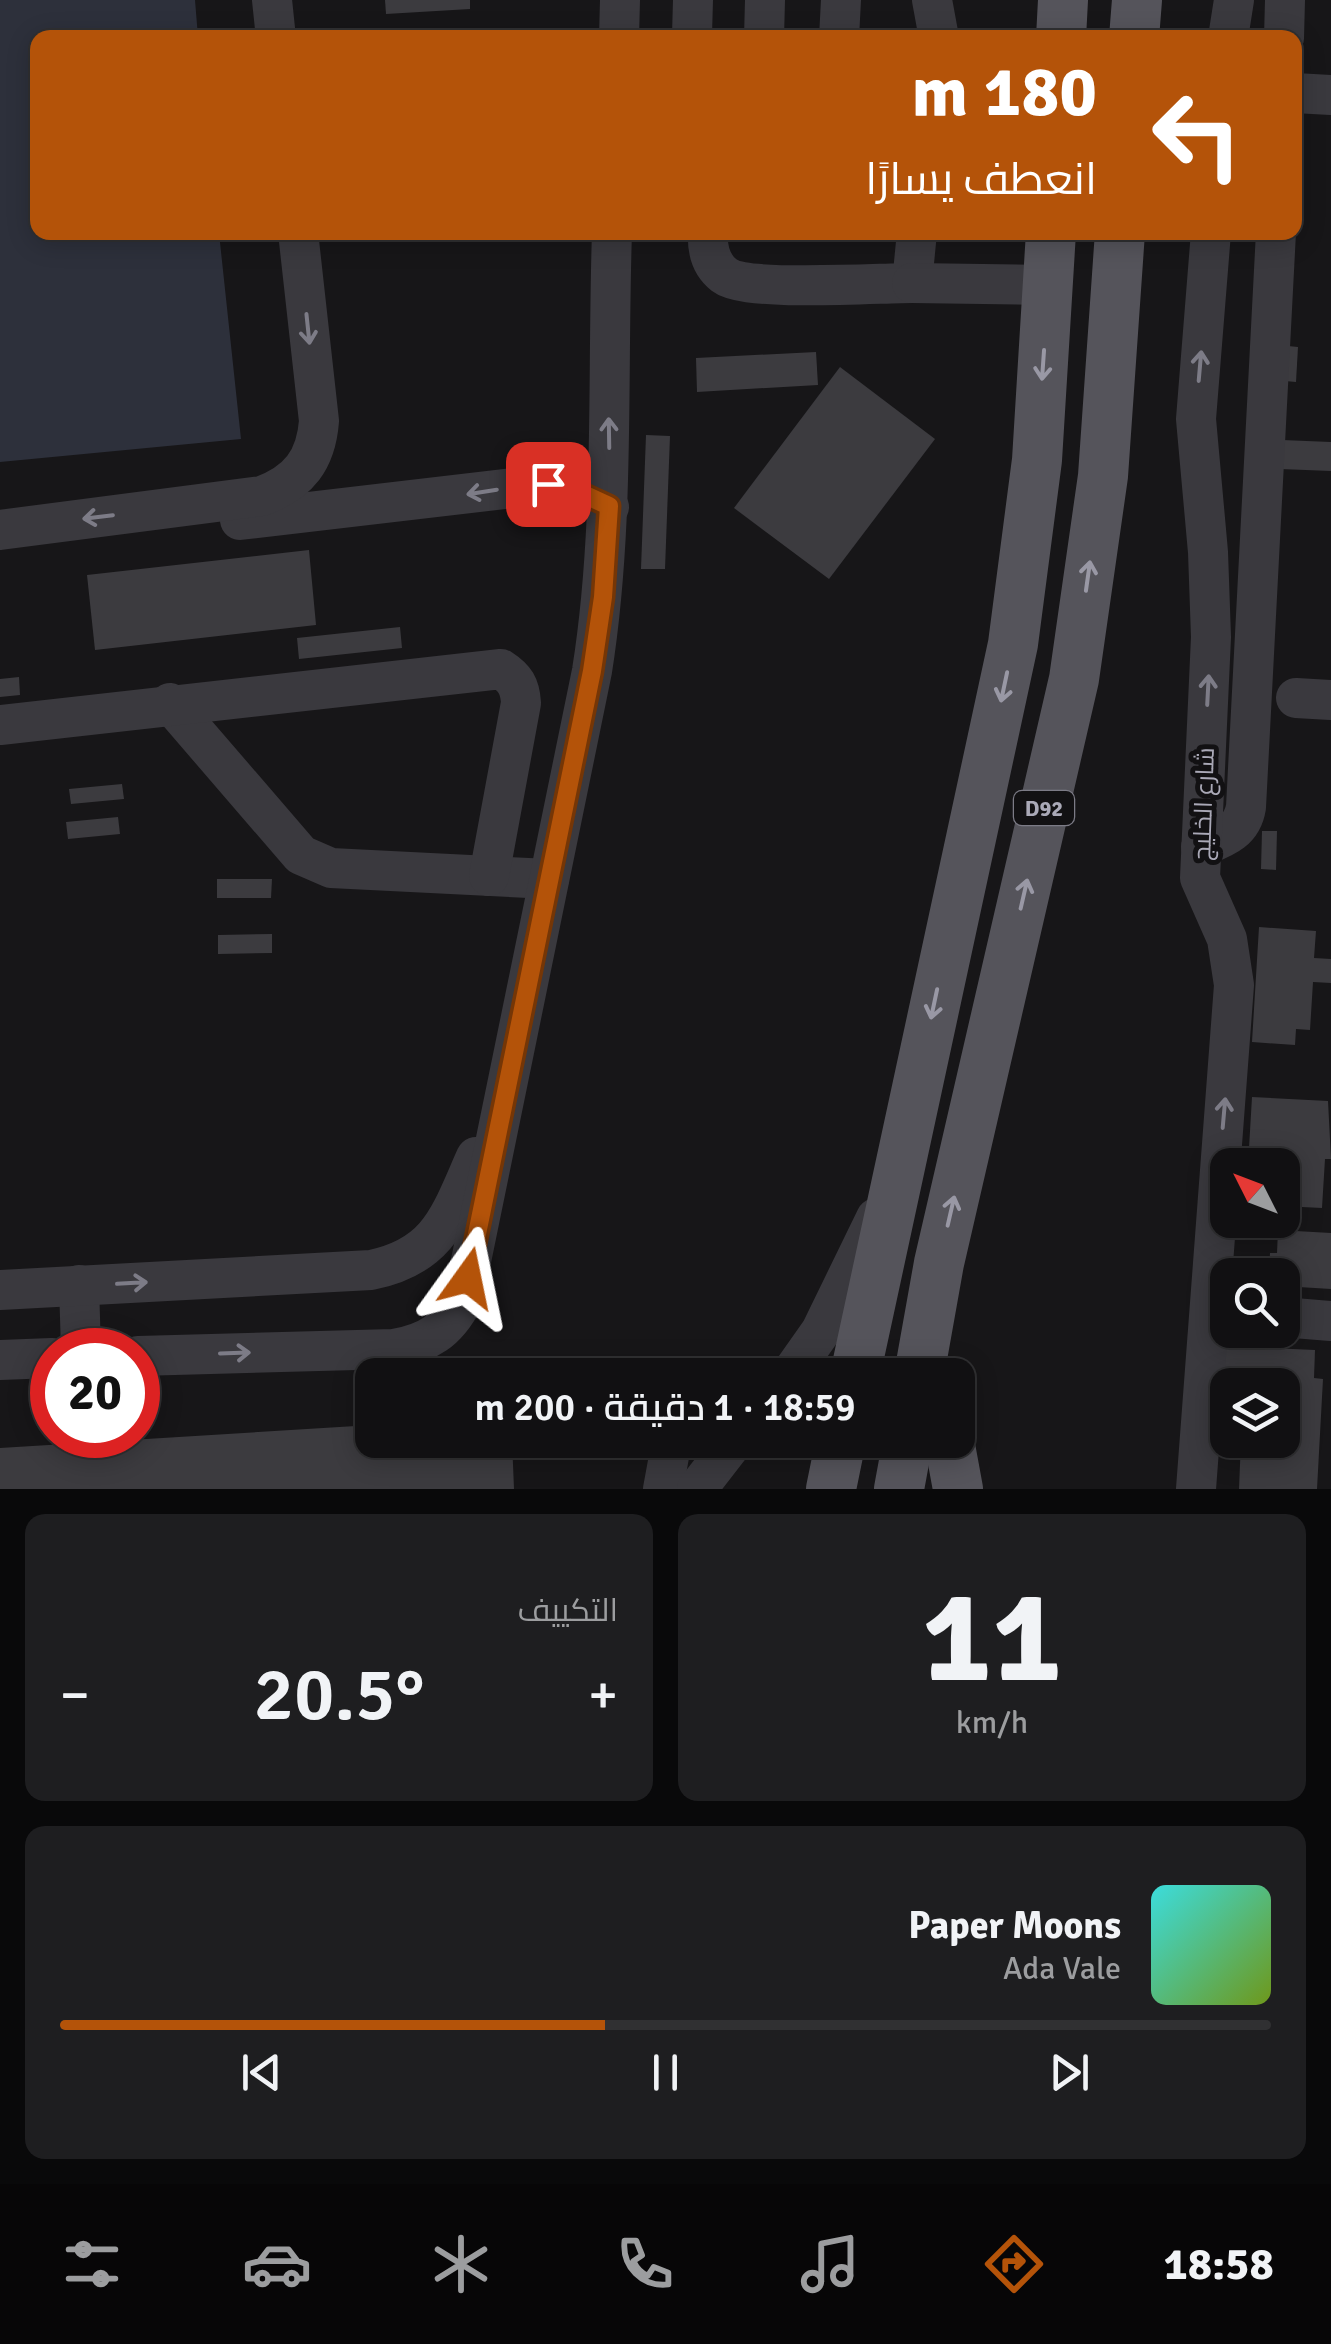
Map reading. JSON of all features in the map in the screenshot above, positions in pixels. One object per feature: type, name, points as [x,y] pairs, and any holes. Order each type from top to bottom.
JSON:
[{"type":"main road","points":[[1061,30],[1063,0]]},
{"type":"main road","points":[[1135,30],[1137,0]]},
{"type":"main road","name":"D92","points":[[859,1358],[1013,644],[1037,460],[1051,240]]},
{"type":"main road","name":"D92","points":[[922,1358],[940,1263],[1074,679],[1102,476],[1119,240]]},
{"type":"main road","points":[[940,1263],[941,1358]]},
{"type":"main road","points":[[831,1489],[837,1458]]},
{"type":"main road","points":[[899,1489],[905,1458]]},
{"type":"main road","points":[[953,1458],[958,1489]]},
{"type":"street","points":[[272,0],[275,30]]},
{"type":"street","points":[[619,30],[620,0]]},
{"type":"street","points":[[764,30],[765,0]]},
{"type":"street","points":[[839,30],[841,0]]},
{"type":"street","points":[[932,0],[938,30]]},
{"type":"street","points":[[1229,30],[1234,0]]},
{"type":"street","points":[[1284,30],[1285,0]]},
{"type":"street","points":[[1302,93],[1331,95]]},
{"type":"street","points":[[0,530],[262,496],[298,477],[317,441],[318,421],[299,240]]},
{"type":"street","points":[[160,1355],[416,1346],[436,1336],[452,1320],[463,1300],[600,616],[609,506],[612,240]]},
{"type":"street","points":[[708,240],[714,264],[736,281],[1048,285]]},
{"type":"street","points":[[912,283],[916,240]]},
{"type":"street","name":"شارع الخليج","points":[[1211,240],[1196,418],[1208,552],[1210,638],[1202,886],[1227,939],[1234,985],[1221,1258]]},
{"type":"street","points":[[1202,847],[1234,832],[1244,817],[1276,240]]},
{"type":"street","points":[[150,510],[170,521],[193,525],[548,484],[570,488],[609,506]]},
{"type":"street","points":[[1210,638],[1255,639]]},
{"type":"street","points":[[0,725],[500,669],[512,676],[520,689],[521,703],[489,876]]},
{"type":"street","points":[[170,704],[290,843],[315,864],[331,868],[549,878]]},
{"type":"street","points":[[0,1290],[371,1270],[397,1265],[421,1253],[440,1234],[505,1093]]},
{"type":"street","points":[[802,1358],[820,1331],[897,1174]]},
{"type":"street","points":[[80,1285],[81,1328]]},
{"type":"street","points":[[1300,1319],[1331,1322]]},
{"type":"street","name":"شارع الخليج","points":[[1196,1489],[1213,1348]]},
{"type":"street","points":[[0,1360],[30,1359]]},
{"type":"street","points":[[663,1489],[669,1458]]},
{"type":"street","points":[[696,1489],[721,1458]]},
{"type":"shaded area","points":[[0,0],[195,0],[197,30],[30,30],[30,240],[220,240],[241,439],[0,462]]},
{"type":"building","points":[[385,0],[470,0],[470,9],[386,14]]},
{"type":"building","points":[[1288,346],[1298,347],[1296,382],[1285,381]]},
{"type":"building","points":[[816,352],[818,385],[697,392],[696,358]]},
{"type":"building","points":[[840,367],[935,439],[829,579],[734,508]]},
{"type":"building","points":[[646,435],[670,436],[665,569],[641,569]]},
{"type":"building","points":[[1282,440],[1331,442],[1331,471],[1280,469]]},
{"type":"building","points":[[309,550],[316,625],[95,650],[87,575]]},
{"type":"building","points":[[400,627],[402,648],[299,659],[297,638]]},
{"type":"building","points":[[19,677],[20,695],[0,697],[0,679]]},
{"type":"building","points":[[122,784],[124,799],[71,804],[69,789]]},
{"type":"building","points":[[118,817],[120,834],[68,839],[66,822]]},
{"type":"building","points":[[1262,831],[1277,831],[1276,870],[1261,869]]},
{"type":"building","points":[[217,879],[272,879],[271,898],[217,898]]},
{"type":"building","points":[[1259,927],[1316,931],[1314,958],[1331,959],[1331,983],[1313,982],[1310,1030],[1296,1029],[1295,1045],[1252,1042]]},
{"type":"building","points":[[272,934],[272,953],[218,954],[218,935]]},
{"type":"building","points":[[1252,1097],[1328,1101],[1331,1159],[1325,1159],[1322,1208],[1300,1207],[1300,1148],[1249,1148]]},
{"type":"building","points":[[1300,1231],[1331,1233],[1331,1289],[1300,1287],[1300,1258],[1270,1258],[1270,1253],[1277,1253],[1278,1238],[1300,1238]]},
{"type":"building","points":[[1224,1348],[1315,1350],[1314,1378],[1323,1379],[1317,1489],[1239,1489],[1240,1458],[1300,1458],[1300,1368],[1223,1368]]},
{"type":"building","points":[[355,1426],[355,1458],[513,1458],[514,1489],[0,1489],[0,1448],[30,1446],[30,1458],[160,1458],[160,1438]]},
{"type":"route","points":[[468,1278],[592,671],[603,597],[609,506],[570,488],[548,484]]}]
